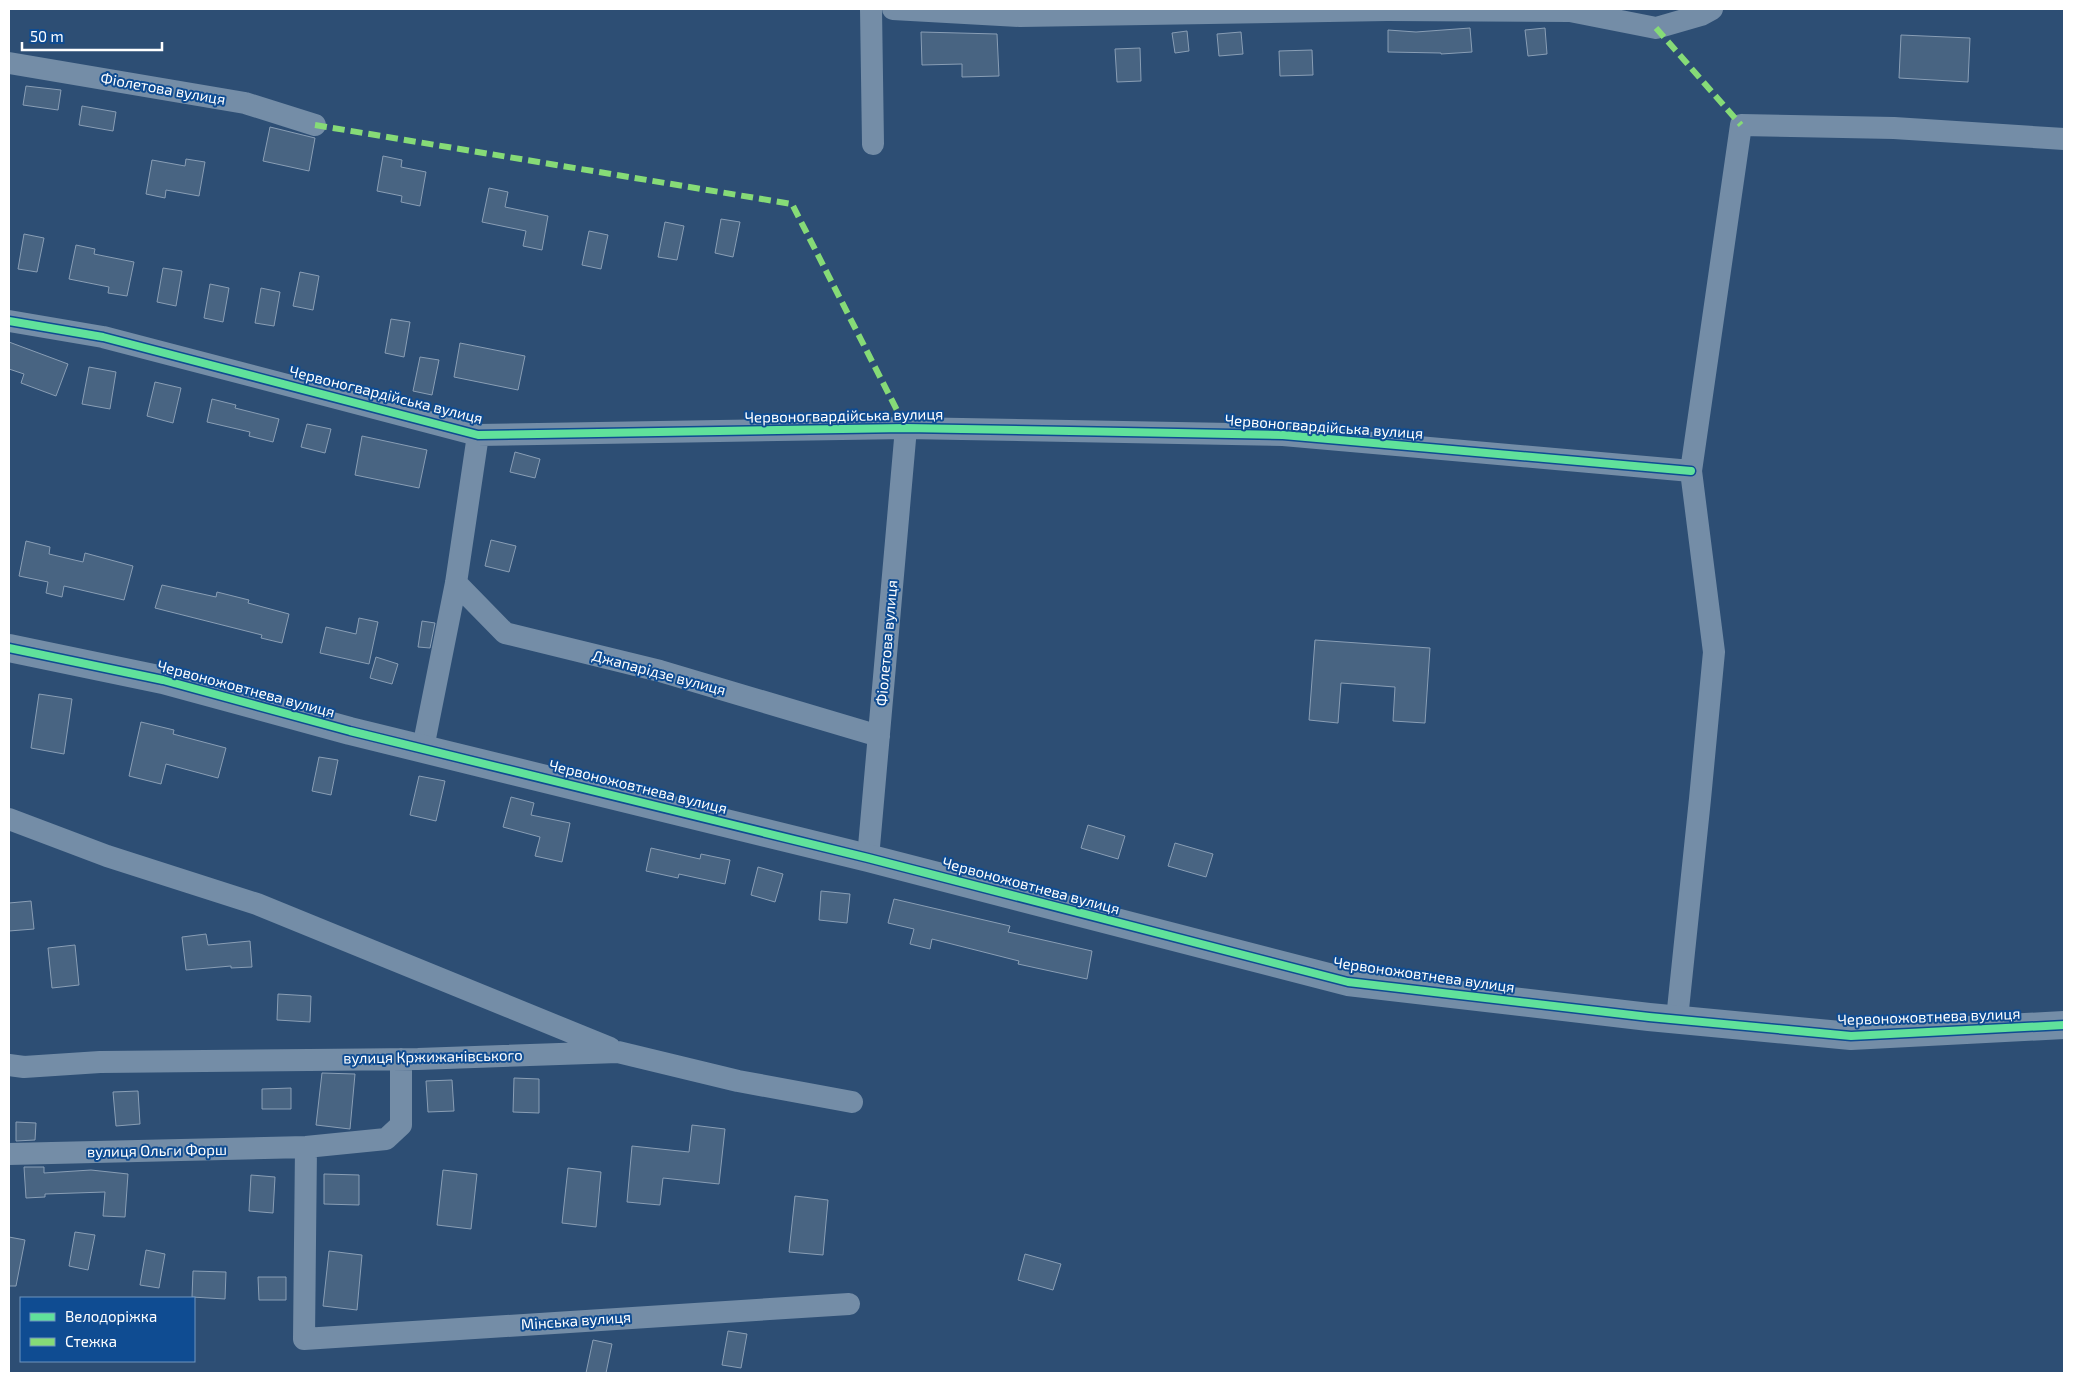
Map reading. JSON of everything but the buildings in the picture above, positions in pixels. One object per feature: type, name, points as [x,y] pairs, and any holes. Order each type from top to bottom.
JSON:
[{"type":"street","points":[[871,9],[873,144]]},
{"type":"street","points":[[892,9],[1020,16],[1387,10],[1570,11],[1656,28],[1701,15],[1712,9]]},
{"type":"street","name":"Фіолетова вулиця","points":[[9,63],[245,104],[316,125]]},
{"type":"street","points":[[1677,1020],[1714,652],[1691,471],[1741,125],[1894,128],[2064,139]]},
{"type":"street","name":"Червоногвардійська вулиця","points":[[9,321],[103,337],[478,435],[906,428],[1283,435],[1691,471]]},
{"type":"street","name":"Фіолетова вулиця","points":[[868,858],[906,428]]},
{"type":"street","points":[[423,748],[456,583],[478,435]]},
{"type":"street","name":"Джапарідзе вулиця","points":[[456,583],[505,633],[660,671],[879,736]]},
{"type":"street","name":"Червоножовтнева вулиця","points":[[9,648],[163,680],[423,748],[868,858],[1348,982],[1677,1020],[1851,1036],[2064,1025]]},
{"type":"street","points":[[9,819],[107,856],[257,904],[618,1052]]},
{"type":"street","name":"вулиця Кржижанівського","points":[[9,1065],[24,1067],[100,1062],[401,1059],[618,1052],[738,1081],[852,1102]]},
{"type":"street","name":"вулиця Ольги Форш","points":[[9,1154],[306,1147],[386,1139],[401,1125],[401,1059]]},
{"type":"street","name":"Мінська вулиця","points":[[306,1147],[304,1339],[849,1304]]},
{"type":"marked path","points":[[1656,28],[1741,125]]},
{"type":"marked path","points":[[315,125],[792,204],[906,428]]},
{"type":"cycle path","points":[[9,321],[103,337],[478,435],[906,428],[1283,435],[1691,471]]},
{"type":"cycle path","points":[[9,648],[163,680],[350,731],[868,858],[1348,982],[1649,1017],[1851,1036],[2064,1025]]}]
